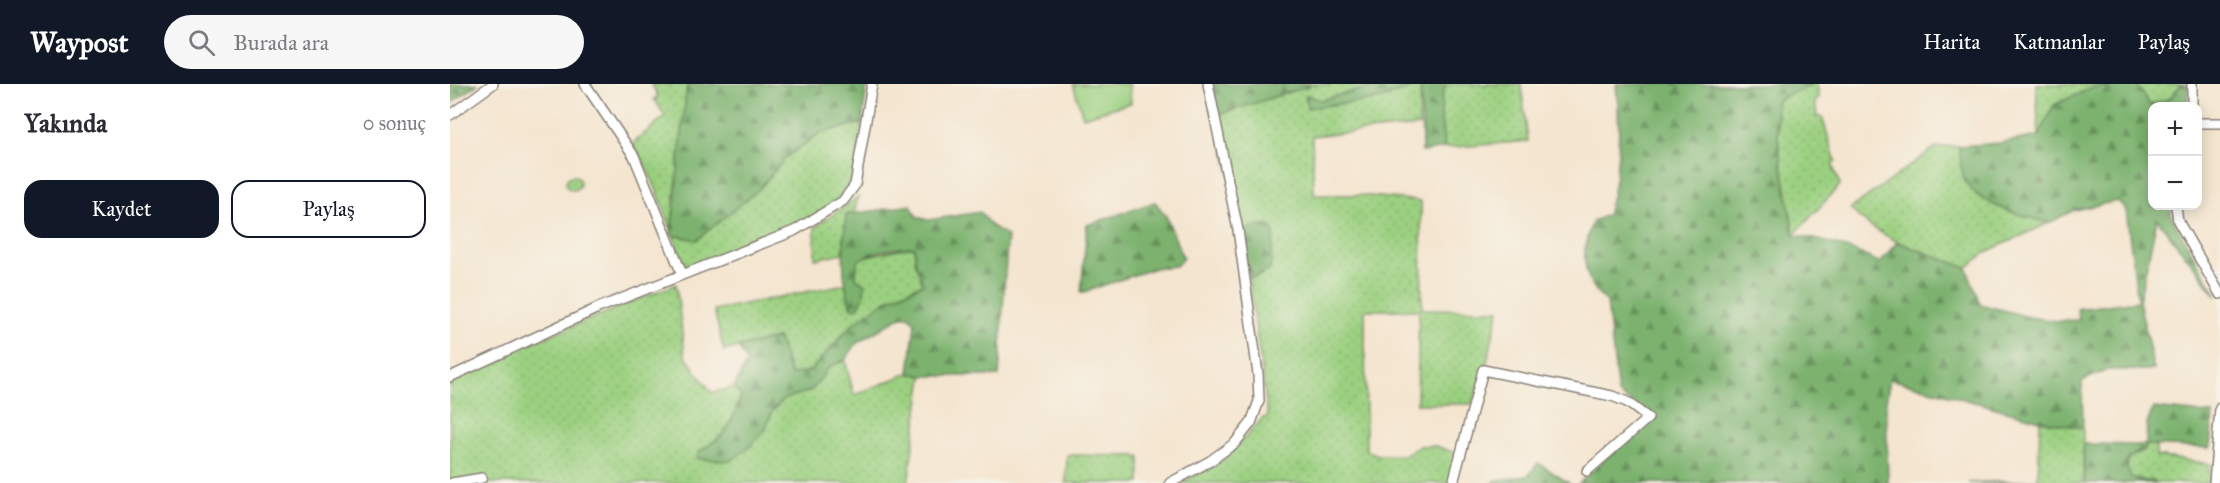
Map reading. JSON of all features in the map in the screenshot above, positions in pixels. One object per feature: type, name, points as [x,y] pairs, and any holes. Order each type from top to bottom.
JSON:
[{"type":"street","points":[[450,115],[493,84]]},
{"type":"street","points":[[585,84],[634,156],[682,274]]},
{"type":"street","points":[[450,377],[534,337],[682,274],[794,231],[849,196],[855,185],[860,163],[872,84]]},
{"type":"street","points":[[1170,483],[1210,461],[1235,443],[1256,415],[1259,401],[1257,366],[1238,230],[1208,84]]},
{"type":"street","points":[[2192,84],[2192,102]]},
{"type":"street","points":[[2202,123],[2220,123]]},
{"type":"street","points":[[2177,210],[2178,221],[2220,294]]},
{"type":"street","points":[[1453,483],[1483,370],[1619,398],[1648,418],[1587,471]]},
{"type":"street","points":[[2214,483],[2220,408]]},
{"type":"street","points":[[452,483],[482,478]]},
{"type":"green space","points":[[450,84],[478,84],[450,104]]},
{"type":"green space","points":[[651,84],[687,84],[671,231],[649,172],[632,144],[665,116],[654,99],[658,96]]},
{"type":"green space","points":[[687,84],[867,84],[862,123],[820,133],[786,157],[759,189],[697,240],[671,235]]},
{"type":"green space","points":[[1073,84],[1129,84],[1131,103],[1083,117]]},
{"type":"green space","points":[[1212,84],[1309,84],[1309,86],[1217,115]]},
{"type":"green space","points":[[1309,84],[1382,84],[1321,100],[1306,95],[1307,108],[1381,99],[1421,84],[1419,126],[1312,136],[1314,195],[1359,195],[1421,201],[1422,309],[1499,310],[1486,367],[1472,404],[1417,404],[1419,310],[1365,310],[1366,450],[1378,455],[1405,455],[1420,446],[1436,446],[1458,454],[1450,483],[1181,483],[1215,466],[1230,454],[1263,418],[1268,417],[1249,279],[1263,274],[1259,226],[1242,231],[1217,115],[1309,86]]},
{"type":"green space","points":[[1382,84],[1418,84],[1381,99],[1307,108],[1306,95],[1321,100]]},
{"type":"green space","points":[[1421,84],[1446,84],[1441,108],[1445,148],[1422,152]]},
{"type":"green space","points":[[1446,84],[1521,84],[1528,141],[1445,148],[1441,108]]},
{"type":"green space","points":[[1616,84],[1812,84],[1776,102],[1779,150],[1794,235],[1838,245],[1880,263],[1897,242],[1967,268],[1980,304],[2029,317],[2058,321],[2079,320],[2077,309],[2138,301],[2126,210],[2118,201],[2074,210],[2049,223],[2013,213],[1989,202],[1970,188],[1963,175],[1959,146],[2000,143],[2039,136],[2054,105],[2091,88],[2136,84],[2148,102],[2148,210],[2171,210],[2171,216],[2217,296],[2157,219],[2139,301],[2154,370],[2107,370],[2082,381],[2083,428],[2040,420],[1890,379],[1886,401],[1888,483],[1579,483],[1652,416],[1618,394],[1607,302],[1592,284],[1585,264],[1586,243],[1593,221],[1607,215],[1615,183],[1619,117]]},
{"type":"green space","points":[[1812,84],[1817,84],[1819,99],[1815,100],[1817,117],[1822,117],[1836,162],[1832,164],[1840,185],[1794,235],[1779,150],[1776,102]]},
{"type":"green space","points":[[2036,84],[2115,84],[2091,88],[2054,105],[2039,136]]},
{"type":"green space","points":[[2136,84],[2188,84],[2188,88],[2181,85],[2169,99],[2148,102]]},
{"type":"green space","points":[[2181,85],[2188,88],[2188,102],[2160,102],[2169,99]]},
{"type":"green space","points":[[862,123],[856,163],[849,186],[839,198],[800,223],[686,268],[673,234],[759,189],[786,157],[820,133]]},
{"type":"green space","points":[[1959,146],[1964,178],[1978,196],[2049,223],[1988,251],[1967,268],[1890,238],[1862,220],[1850,209],[1936,147]]},
{"type":"green space","points":[[573,176],[578,178],[580,183],[578,188],[573,190],[568,188],[566,183],[568,178]]},
{"type":"green space","points":[[858,197],[854,213],[846,215],[843,253],[815,259],[815,227]]},
{"type":"green space","points":[[1155,202],[1166,216],[1183,258],[1176,266],[1155,268],[1081,293],[1087,225]]},
{"type":"green space","points":[[911,205],[917,217],[928,220],[980,212],[990,225],[1008,237],[999,376],[923,376],[909,373],[915,323],[909,316],[898,318],[857,343],[845,360],[829,367],[812,390],[784,399],[772,411],[766,429],[747,449],[731,461],[697,459],[698,452],[716,441],[727,429],[741,396],[734,387],[747,362],[738,347],[778,338],[791,375],[810,371],[854,323],[885,301],[923,284],[916,265],[914,247],[876,252],[857,262],[856,278],[865,284],[864,296],[858,308],[852,308],[844,273],[846,215]]},
{"type":"green space","points":[[1259,226],[1271,226],[1274,233],[1270,270],[1249,279],[1242,231]]},
{"type":"green space","points":[[914,246],[916,265],[924,283],[885,301],[854,323],[810,371],[791,375],[778,338],[724,351],[714,310],[846,284],[848,298],[856,278],[857,262],[863,257]]},
{"type":"green space","points":[[676,284],[685,356],[712,393],[734,387],[741,396],[727,429],[716,441],[699,452],[765,429],[772,411],[784,399],[812,390],[829,367],[845,360],[854,395],[909,373],[923,376],[908,483],[450,483],[450,382],[514,350]]},
{"type":"green space","points":[[2153,408],[2213,414],[2210,448],[2146,445],[2147,424]]},
{"type":"green space","points":[[2040,420],[2083,428],[2083,483],[2038,483]]},
{"type":"green space","points":[[2083,444],[2146,445],[2145,450],[2129,457],[2126,465],[2131,477],[2145,481],[2154,480],[2155,483],[2085,483]]},
{"type":"green space","points":[[2146,445],[2156,445],[2156,456],[2210,464],[2209,483],[2155,483],[2154,480],[2145,481],[2131,477],[2125,465],[2129,457],[2138,454]]},
{"type":"green space","points":[[1067,455],[1140,456],[1140,483],[1066,483]]},
{"type":"green space","points":[[1538,463],[1569,483],[1493,483],[1496,480],[1528,476]]},
{"type":"green space","points":[[2038,480],[2038,483],[1968,483]]}]
